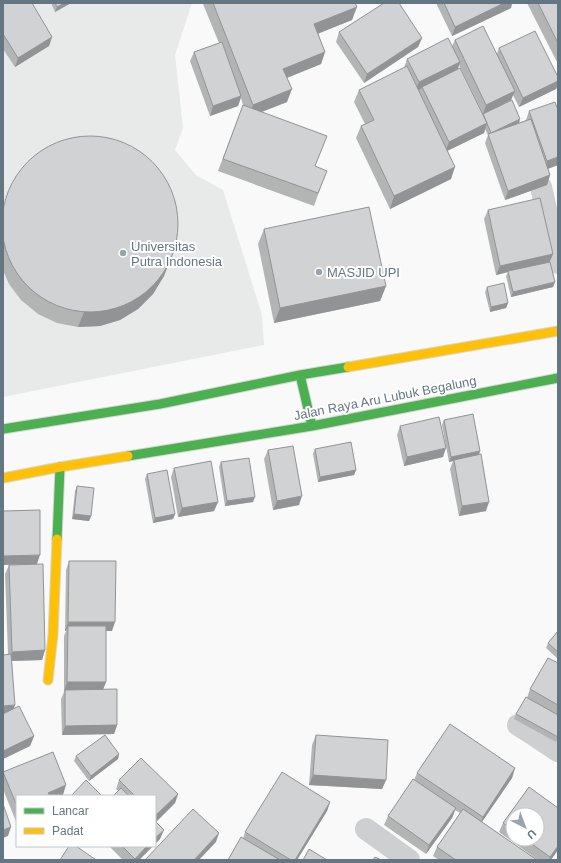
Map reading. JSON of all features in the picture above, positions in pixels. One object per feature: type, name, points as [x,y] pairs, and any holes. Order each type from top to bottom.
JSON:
[{"type":"main road","points":[[3,430],[160,404],[300,375],[558,331]]},
{"type":"main road","points":[[300,375],[312,426]]},
{"type":"main road","name":"Jalan Raya Aru Lubuk Begalung","points":[[3,478],[60,467],[312,426],[558,378]]},
{"type":"main road","points":[[48,680],[53,635],[60,467]]},
{"type":"street","points":[[541,187],[558,263]]},
{"type":"street","points":[[518,725],[558,752]]},
{"type":"street","points":[[366,829],[409,860]]},
{"type":"shaded area","name":"Universitas Putra Indonesia","points":[[3,3],[192,3],[175,55],[183,128],[175,150],[196,175],[223,190],[262,315],[264,345],[3,397]]},
{"type":"building","points":[[3,3],[32,3],[52,37],[18,58],[3,34]]},
{"type":"building","points":[[55,3],[64,3],[57,7]]},
{"type":"building","points":[[213,3],[355,3],[357,7],[314,24],[325,52],[283,69],[292,89],[253,105]]},
{"type":"building","points":[[384,3],[399,3],[422,38],[367,74],[339,32]]},
{"type":"building","points":[[444,3],[504,3],[455,27]]},
{"type":"building","points":[[538,3],[558,3],[558,43]]},
{"type":"building","points":[[483,26],[515,91],[486,105],[455,40]]},
{"type":"building","points":[[535,31],[558,77],[558,81],[523,98],[499,48]]},
{"type":"building","points":[[448,38],[460,62],[419,82],[407,59]]},
{"type":"building","points":[[222,42],[241,96],[213,106],[194,52]]},
{"type":"building","points":[[407,66],[455,167],[394,196],[361,126],[374,120],[359,90]]},
{"type":"building","points":[[460,68],[487,123],[449,142],[422,87]]},
{"type":"building","points":[[512,100],[520,119],[491,133],[483,114]]},
{"type":"building","points":[[555,102],[558,110],[558,157],[547,161],[529,111]]},
{"type":"building","points":[[243,105],[327,136],[315,166],[327,171],[318,193],[223,159]]},
{"type":"building","points":[[531,119],[550,175],[508,191],[488,134]]},
{"type":"building","points":[[90,136],[107,138],[124,143],[146,156],[158,168],[171,190],[176,207],[178,224],[176,241],[171,258],[158,280],[146,292],[124,305],[107,310],[90,312],[73,310],[56,305],[34,292],[22,280],[9,258],[4,241],[2,224],[4,207],[9,190],[22,168],[34,156],[56,143],[73,138]]},
{"type":"building","points":[[540,198],[553,254],[500,266],[488,210]]},
{"type":"building","name":"MASJID UPI","points":[[369,207],[386,286],[280,308],[264,229]]},
{"type":"building","points":[[550,262],[555,282],[513,292],[508,271]]},
{"type":"building","points":[[504,283],[508,303],[491,307],[487,287]]},
{"type":"building","points":[[473,414],[480,451],[451,457],[444,420]]},
{"type":"building","points":[[439,417],[446,448],[407,457],[400,426]]},
{"type":"building","points":[[351,442],[356,470],[320,477],[315,449]]},
{"type":"building","points":[[293,446],[302,496],[277,501],[268,450]]},
{"type":"building","points":[[481,454],[489,502],[462,506],[454,460]]},
{"type":"building","points":[[249,458],[255,497],[227,501],[221,462]]},
{"type":"building","points":[[211,461],[218,502],[182,508],[174,468]]},
{"type":"building","points":[[167,470],[175,514],[155,518],[147,474]]},
{"type":"building","points":[[77,486],[94,488],[91,516],[74,514]]},
{"type":"building","points":[[40,510],[40,555],[3,556],[3,511]]},
{"type":"building","points":[[69,561],[116,561],[115,622],[68,622]]},
{"type":"building","points":[[43,564],[45,650],[12,652],[9,565]]},
{"type":"building","points":[[68,626],[106,626],[106,682],[67,682]]},
{"type":"building","points":[[558,631],[558,652],[548,643]]},
{"type":"building","points":[[11,654],[15,705],[3,706],[3,655]]},
{"type":"building","points":[[548,658],[558,663],[558,705],[530,689]]},
{"type":"building","points":[[117,689],[117,725],[65,726],[65,690]]},
{"type":"building","points":[[526,697],[558,715],[558,737],[516,714]]},
{"type":"building","points":[[19,706],[34,736],[3,751],[3,714]]},
{"type":"building","points":[[450,724],[515,768],[483,817],[417,773]]},
{"type":"building","points":[[105,735],[119,754],[91,776],[76,756]]},
{"type":"building","points":[[316,735],[388,740],[386,780],[313,775]]},
{"type":"building","points":[[53,752],[66,785],[48,793],[49,795],[16,795],[16,804],[3,772]]},
{"type":"building","points":[[141,758],[178,794],[156,815],[156,795],[134,795],[119,780]]},
{"type":"building","points":[[282,772],[330,802],[295,860],[291,860],[245,832]]},
{"type":"building","points":[[413,779],[456,808],[429,845],[388,816]]},
{"type":"building","points":[[86,780],[101,795],[72,795]]},
{"type":"building","points":[[529,787],[558,808],[558,846],[550,857],[536,847],[545,847],[545,807],[515,807]]},
{"type":"building","points":[[121,788],[128,795],[114,795]]},
{"type":"building","points":[[3,804],[11,827],[3,830]]},
{"type":"building","points":[[193,809],[219,833],[194,860],[145,860]]},
{"type":"building","points":[[463,809],[505,838],[505,847],[518,847],[537,860],[456,860],[437,847]]},
{"type":"building","points":[[156,822],[164,830],[156,837]]},
{"type":"building","points":[[241,837],[280,860],[228,860]]},
{"type":"building","points":[[68,847],[77,847],[96,860],[60,860]]},
{"type":"building","points":[[123,847],[146,847],[135,859]]},
{"type":"building","points":[[309,849],[327,860],[303,860]]},
{"type":"building","points":[[375,857],[381,860],[373,860]]},
{"type":"traffic: fast","points":[[3,429],[160,404],[300,375],[348,367]]},
{"type":"traffic: fast","points":[[300,375],[312,426]]},
{"type":"traffic: fast","points":[[128,456],[312,426],[558,378]]},
{"type":"traffic: fast","points":[[57,539],[60,467]]},
{"type":"traffic: slow","points":[[348,367],[558,331]]},
{"type":"traffic: slow","points":[[3,478],[128,456]]},
{"type":"traffic: slow","points":[[48,680],[53,635],[57,539]]},
{"type":"place","name":"Universitas Putra Indonesia","points":[[123,253]]},
{"type":"place","name":"MASJID UPI","points":[[319,272]]}]
